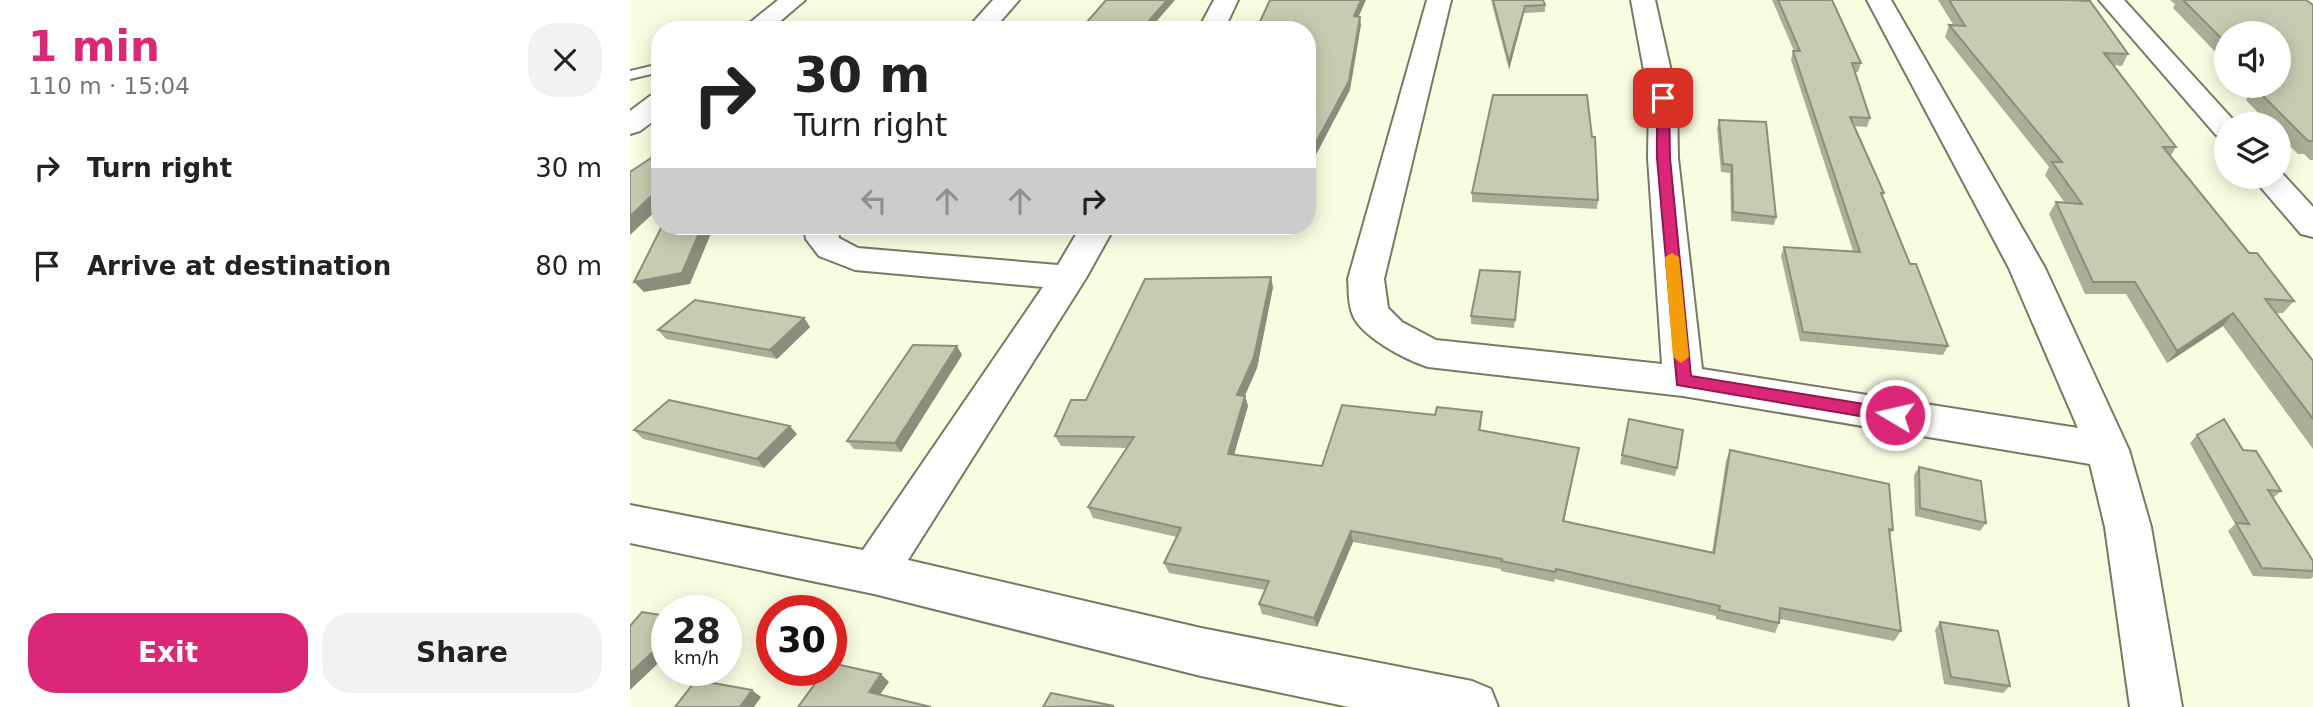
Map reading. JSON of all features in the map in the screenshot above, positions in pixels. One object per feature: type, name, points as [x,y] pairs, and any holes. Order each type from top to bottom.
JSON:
[{"type":"street","points":[[766,21],[793,0]]},
{"type":"street","points":[[987,21],[1007,0]]},
{"type":"street","points":[[1216,21],[1226,0]]},
{"type":"street","points":[[1439,0],[1366,279],[1370,313],[1389,331],[1428,353],[1683,381],[2108,450]]},
{"type":"street","points":[[1643,0],[1663,98],[1663,158],[1683,381]]},
{"type":"street","points":[[1879,0],[2027,268],[2108,450],[2129,527],[2156,707]]},
{"type":"street","points":[[2111,0],[2214,116]]},
{"type":"street","points":[[630,125],[651,109]]},
{"type":"street","points":[[2279,189],[2313,227]]},
{"type":"street","points":[[820,235],[827,246],[838,254],[855,259],[1068,278]]},
{"type":"street","points":[[874,573],[1068,278],[1093,235]]},
{"type":"street","points":[[630,524],[874,573],[1201,652],[1472,707]]},
{"type":"lane","points":[[630,75],[651,70]]},
{"type":"building","points":[[1106,0],[1167,0],[1149,21],[1088,21]]},
{"type":"building","points":[[1270,0],[1361,0],[1354,16],[1360,17],[1349,81],[1316,142],[1316,21],[1260,21]]},
{"type":"building","points":[[1493,0],[1543,0],[1545,5],[1525,6],[1509,62]]},
{"type":"building","points":[[1778,0],[1832,0],[1861,63],[1852,63],[1870,118],[1850,117],[1884,193],[1881,193],[1910,264],[1916,264],[1948,346],[1803,332],[1784,247],[1860,252],[1793,51],[1800,51]]},
{"type":"building","points":[[1949,0],[2090,1],[2128,54],[2104,53],[2176,147],[2163,147],[2249,253],[2257,253],[2294,301],[2265,299],[2313,361],[2313,419],[2233,313],[2177,351],[2135,282],[2093,282],[2056,202],[2082,204],[2052,162],[2062,162],[1949,25],[1965,26]]},
{"type":"building","points":[[2183,0],[2306,0],[2313,5],[2313,141],[2308,141],[2291,124],[2291,112],[2279,112],[2265,98],[2291,98],[2291,21],[2214,21],[2214,31]]},
{"type":"building","points":[[1493,95],[1587,95],[1592,137],[1595,137],[1598,200],[1472,193]]},
{"type":"building","points":[[1719,120],[1766,122],[1776,217],[1733,212],[1732,165],[1723,164]]},
{"type":"building","points":[[651,158],[651,196],[630,216],[630,172]]},
{"type":"building","points":[[658,235],[698,235],[682,273],[634,282]]},
{"type":"building","points":[[1480,270],[1520,272],[1515,320],[1471,316]]},
{"type":"building","points":[[1271,277],[1254,357],[1237,395],[1245,396],[1228,454],[1322,466],[1342,405],[1435,415],[1437,407],[1482,412],[1479,430],[1579,448],[1563,521],[1714,553],[1730,450],[1889,484],[1893,530],[1889,529],[1901,631],[1780,608],[1779,623],[1719,610],[1720,606],[1556,569],[1555,572],[1501,561],[1502,559],[1351,531],[1314,618],[1259,604],[1269,581],[1164,563],[1181,528],[1088,507],[1134,437],[1055,436],[1071,400],[1086,400],[1145,279]]},
{"type":"building","points":[[695,300],[804,318],[770,350],[658,330]]},
{"type":"building","points":[[913,345],[957,346],[895,443],[847,441]]},
{"type":"building","points":[[669,400],[790,426],[757,459],[634,430]]},
{"type":"building","points":[[1629,419],[1683,430],[1677,468],[1622,455]]},
{"type":"building","points":[[2224,419],[2243,450],[2256,451],[2281,491],[2268,490],[2313,561],[2313,571],[2262,568],[2236,523],[2249,524],[2197,435]]},
{"type":"building","points":[[1919,467],[1981,481],[1986,523],[1920,508]]},
{"type":"building","points":[[642,612],[651,613],[651,654],[630,673],[630,626]]},
{"type":"building","points":[[1940,622],[1998,631],[2010,686],[1951,677]]},
{"type":"building","points":[[847,667],[881,674],[869,692],[931,707],[798,707],[813,686],[847,686]]},
{"type":"building","points":[[691,686],[730,686],[752,690],[740,707],[675,707]]},
{"type":"building","points":[[1051,693],[1114,706],[1043,707]]},
{"type":"slow traffic","points":[[1672,257],[1681,357]]},
{"type":"route","points":[[1663,98],[1663,158],[1683,381],[1895,415]]}]
